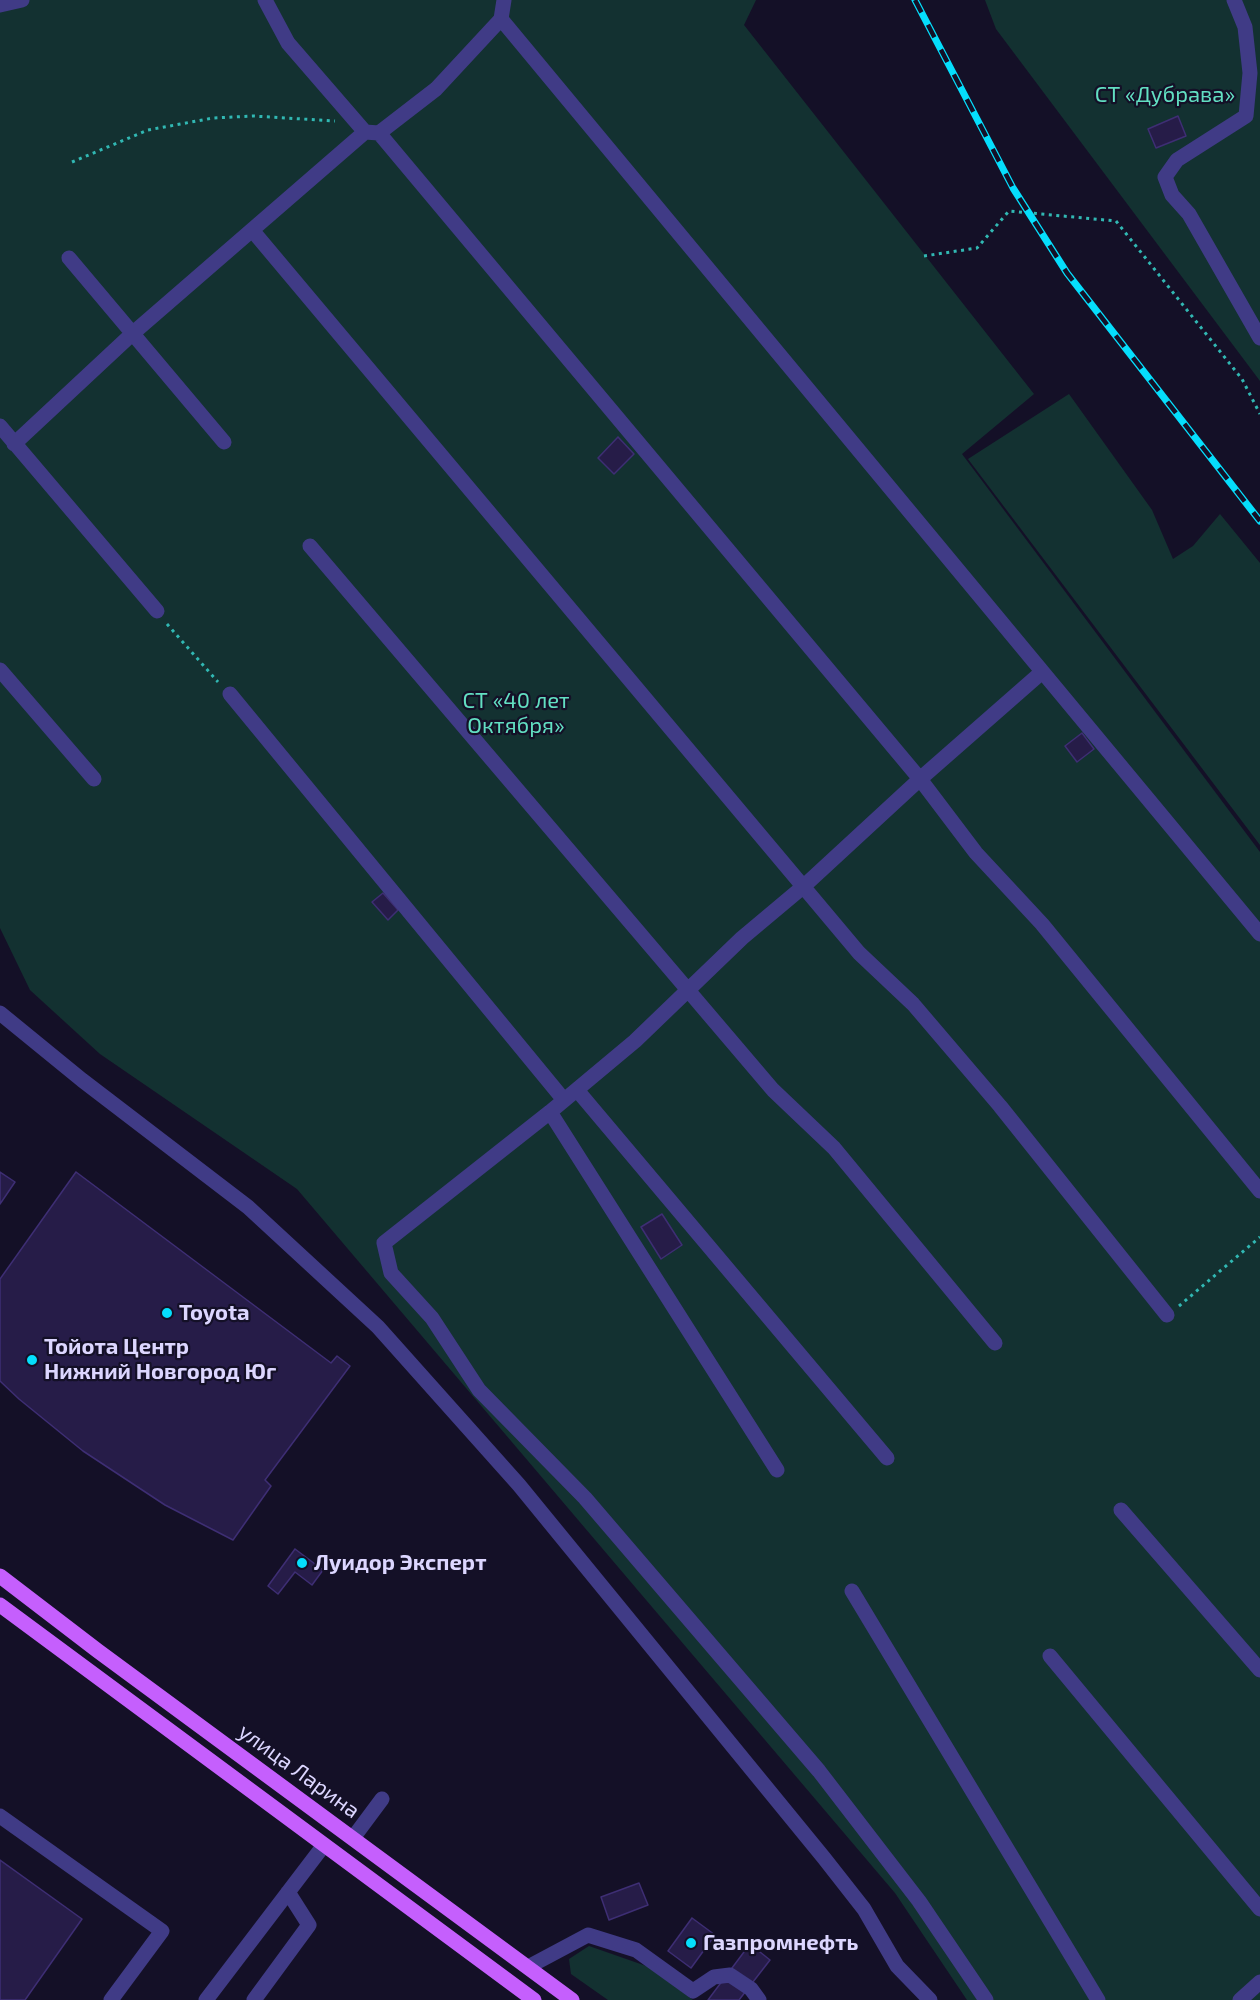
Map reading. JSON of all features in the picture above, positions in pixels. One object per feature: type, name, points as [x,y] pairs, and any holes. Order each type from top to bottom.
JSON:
[{"type":"main road","name":"улица Ларина","points":[[0,1576],[107,1658],[572,2000]]},
{"type":"main road","name":"улица Ларина","points":[[0,1605],[534,2000]]},
{"type":"lane","points":[[0,5],[22,0]]},
{"type":"lane","points":[[265,0],[288,44],[353,118],[372,133],[921,779],[976,853],[1042,924],[1260,1191]]},
{"type":"lane","points":[[14,444],[132,334],[252,230],[372,133],[436,89],[501,19],[504,0]]},
{"type":"lane","points":[[1234,0],[1245,27],[1250,73],[1246,116],[1177,160],[1165,177],[1172,195],[1189,214],[1260,338]]},
{"type":"lane","points":[[501,19],[1260,933]]},
{"type":"lane","points":[[252,230],[860,953],[913,1004],[964,1064],[1167,1315]]},
{"type":"lane","points":[[69,258],[224,442]]},
{"type":"lane","points":[[0,426],[157,611]]},
{"type":"lane","points":[[310,546],[773,1090],[834,1148],[995,1343]]},
{"type":"lane","points":[[0,670],[94,780]]},
{"type":"lane","points":[[986,2000],[919,1901],[819,1771],[585,1498],[479,1390],[432,1318],[391,1273],[384,1244],[564,1101],[635,1041],[742,938],[804,886],[1042,672]]},
{"type":"lane","points":[[230,694],[564,1101]]},
{"type":"lane","points":[[0,1013],[82,1080],[248,1207],[378,1327],[519,1485],[824,1858],[864,1909],[897,1966],[930,2000]]},
{"type":"lane","points":[[577,1090],[887,1458]]},
{"type":"lane","points":[[550,1112],[777,1470]]},
{"type":"lane","points":[[1122,1510],[1260,1670]]},
{"type":"lane","points":[[852,1591],[1098,2000]]},
{"type":"lane","points":[[1050,1656],[1260,1909]]},
{"type":"lane","points":[[353,1838],[382,1799]]},
{"type":"lane","points":[[0,1816],[162,1931],[111,2000]]},
{"type":"lane","points":[[206,2000],[324,1845]]},
{"type":"lane","points":[[254,2000],[309,1924],[288,1892]]},
{"type":"lane","points":[[528,1967],[588,1935],[636,1950],[693,1991],[714,1977],[730,1975],[752,1989],[759,2000]]},
{"type":"lane","points":[[1240,2000],[1260,1982]]},
{"type":"path","points":[[72,162],[148,130],[213,118],[253,116],[341,121],[353,118]]},
{"type":"path","points":[[924,256],[977,248],[1009,210],[1116,221],[1242,379],[1260,414]]},
{"type":"path","points":[[177,635],[230,694]]},
{"type":"path","points":[[1167,1315],[1260,1237]]},
{"type":"green space","name":"СТ «40 лет Октября»","points":[[0,0],[756,0],[744,25],[1034,394],[962,454],[1260,852],[1260,2000],[967,2000],[895,1893],[297,1189],[100,1054],[30,990],[0,928]]},
{"type":"green space","name":"СТ «Дубрава»","points":[[985,0],[1260,0],[1260,381],[996,29]]},
{"type":"green space","points":[[1069,394],[1152,510],[1173,559],[1193,546],[1220,514],[1260,563],[1260,845],[968,459]]},
{"type":"green space","points":[[589,1946],[649,1967],[693,2000],[608,2000],[571,1974],[569,1959]]},
{"type":"building","points":[[1178,116],[1186,136],[1156,148],[1148,129]]},
{"type":"building","points":[[618,437],[634,454],[614,474],[598,458]]},
{"type":"building","points":[[1082,733],[1094,749],[1077,762],[1065,746]]},
{"type":"building","points":[[383,893],[398,910],[388,920],[372,902]]},
{"type":"building","points":[[0,1172],[15,1182],[0,1204]]},
{"type":"building","points":[[76,1172],[331,1363],[337,1356],[350,1366],[265,1480],[271,1486],[233,1540],[165,1505],[83,1451],[0,1381],[0,1279]]},
{"type":"building","points":[[662,1214],[682,1245],[661,1259],[641,1227]]},
{"type":"building","points":[[295,1549],[323,1570],[312,1585],[295,1572],[278,1594],[268,1586]]},
{"type":"building","points":[[0,1860],[82,1919],[25,2000],[0,2000]]},
{"type":"building","points":[[639,1883],[648,1905],[609,1920],[601,1897]]},
{"type":"building","name":"Газпромнефть","points":[[692,1918],[715,1935],[691,1968],[668,1951]]},
{"type":"building","points":[[750,1944],[770,1960],[739,2000],[708,2000]]},
{"type":"railway","points":[[915,0],[1013,188],[1067,273],[1260,521]]},
{"type":"place","name":"Toyota","points":[[167,1313]]},
{"type":"place","name":"Тойота Центр Нижний Новгород Юг","points":[[32,1360]]},
{"type":"place","name":"Луидор Эксперт","points":[[302,1563]]},
{"type":"place","name":"Газпромнефть","points":[[691,1943]]}]
